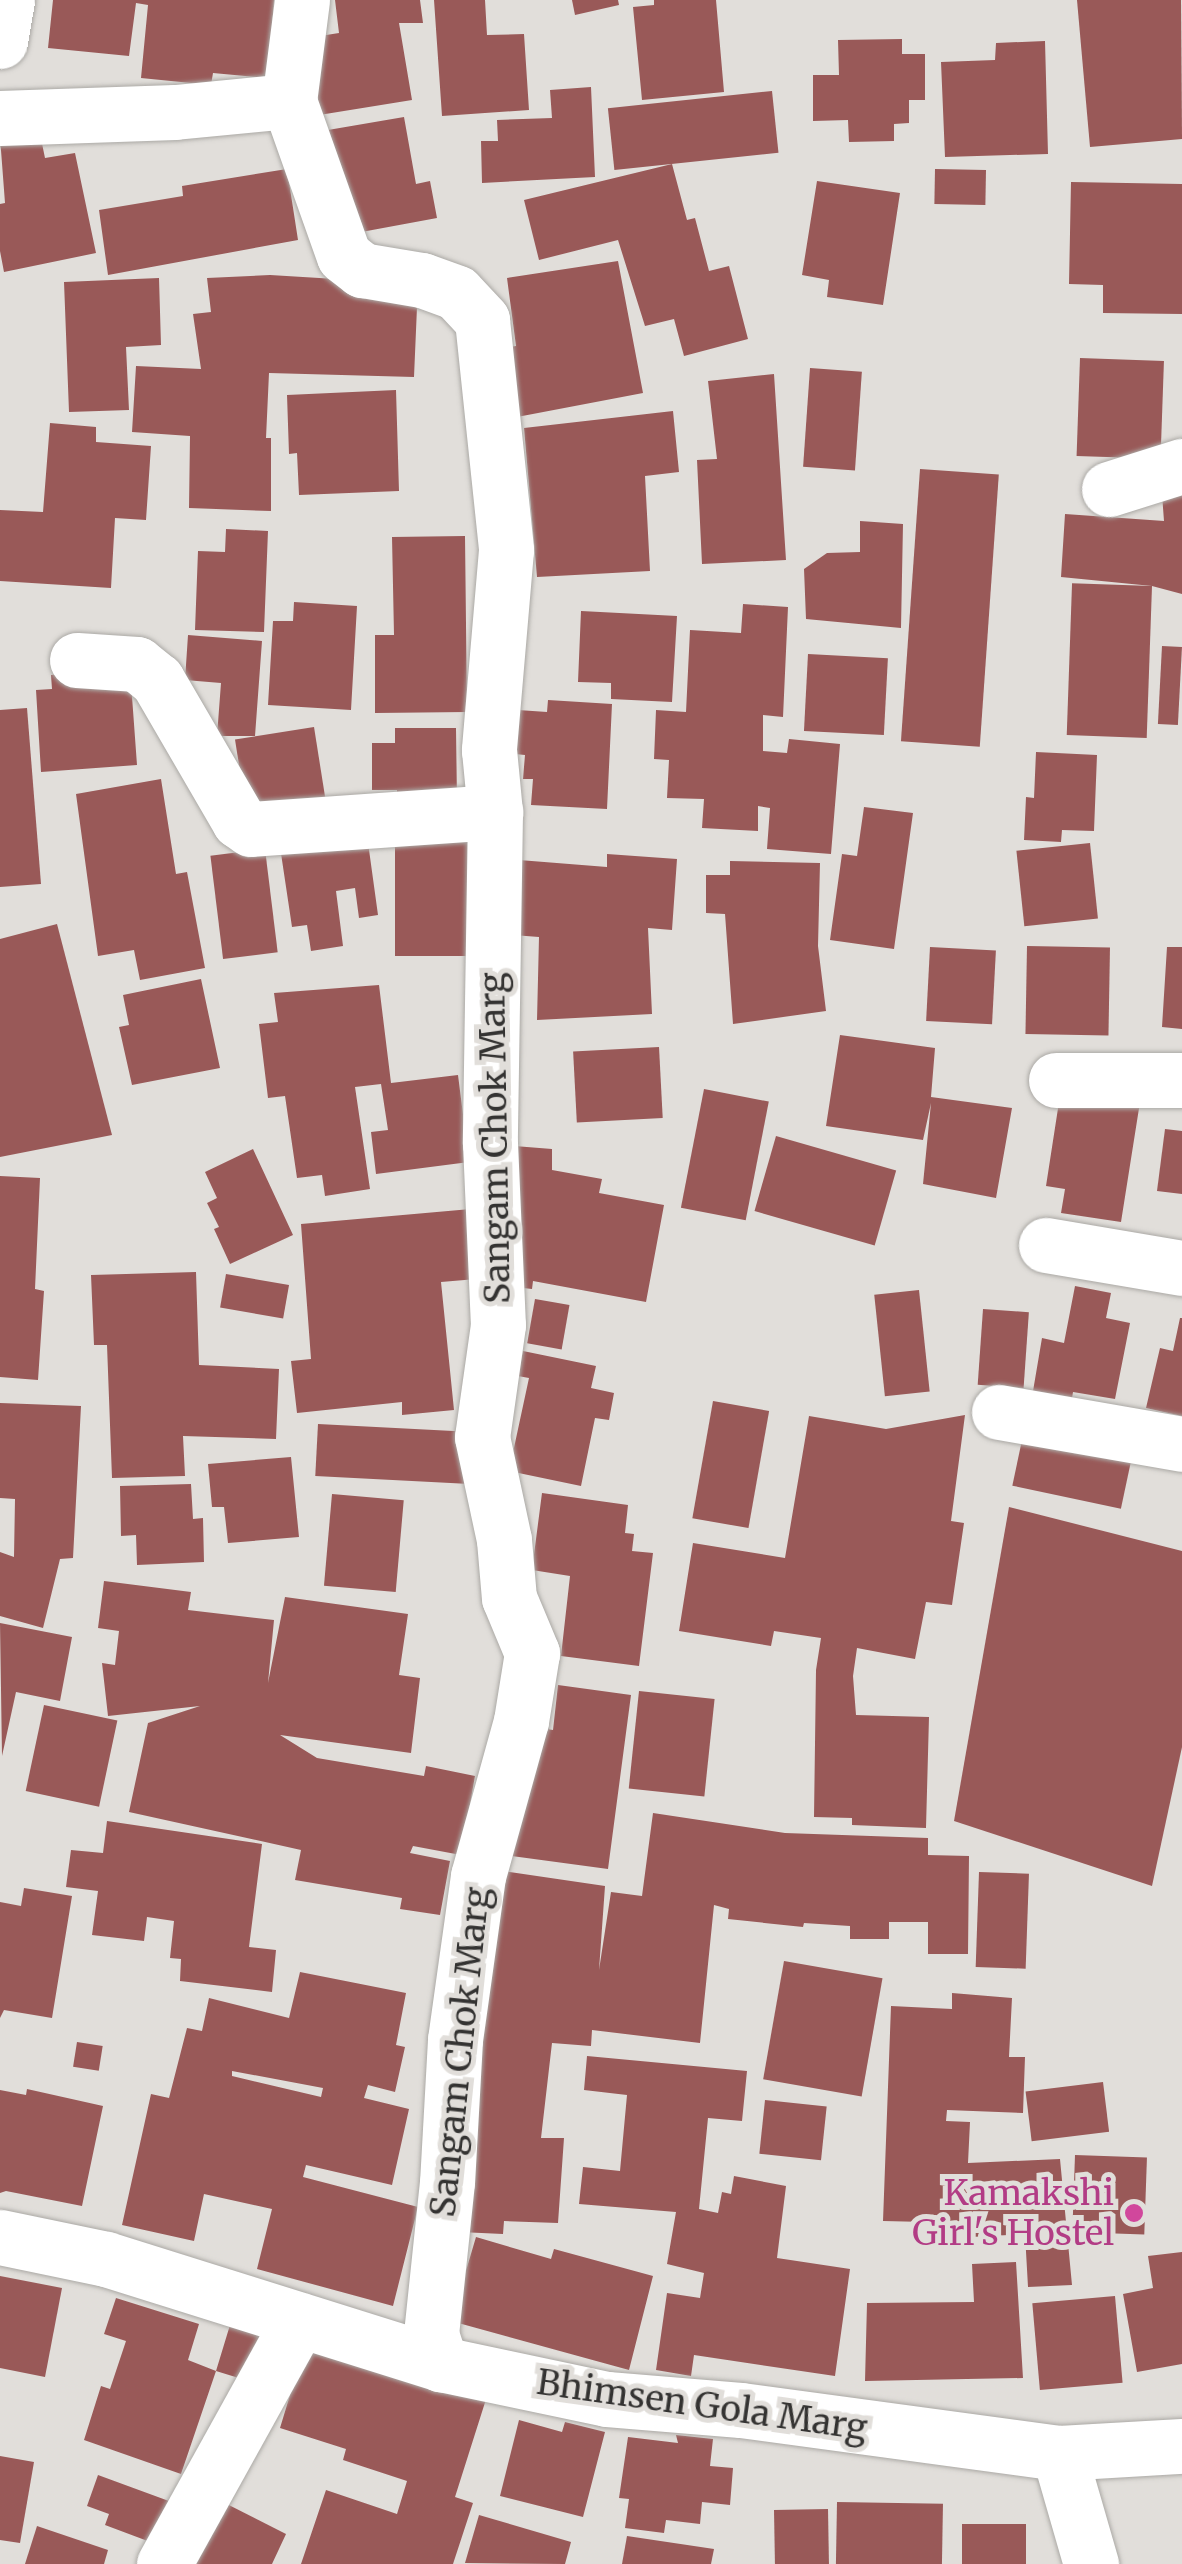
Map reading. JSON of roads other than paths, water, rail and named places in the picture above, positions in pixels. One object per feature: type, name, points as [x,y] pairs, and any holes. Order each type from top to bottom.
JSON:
[{"type":"street","points":[[0,41],[7,0]]},
{"type":"street","name":"Sangam Chok Marg","points":[[302,0],[289,101],[344,256],[362,270],[422,280],[457,293],[482,320],[506,550],[489,750],[495,812],[490,1143],[498,1325],[482,1437],[504,1540],[510,1598],[532,1652],[521,1721],[478,1876],[455,2040],[447,2182],[430,2334],[442,2364]]},
{"type":"street","points":[[0,118],[176,112],[289,101]]},
{"type":"street","points":[[1110,489],[1182,466]]},
{"type":"street","points":[[77,660],[137,664],[157,680],[239,821],[251,829],[495,812]]},
{"type":"street","points":[[1056,1080],[1182,1080]]},
{"type":"street","points":[[1046,1245],[1182,1268]]},
{"type":"street","points":[[999,1412],[1182,1444]]},
{"type":"street","name":"Bhimsen Gola Marg","points":[[0,2237],[106,2259],[442,2364],[608,2399],[742,2410],[1059,2454],[1182,2446]]},
{"type":"street","points":[[164,2564],[300,2320]]},
{"type":"street","points":[[1059,2454],[1090,2564]]},
{"type":"place","name":"Kamakshi Girl's Hostel","points":[[1134,2213]]}]
